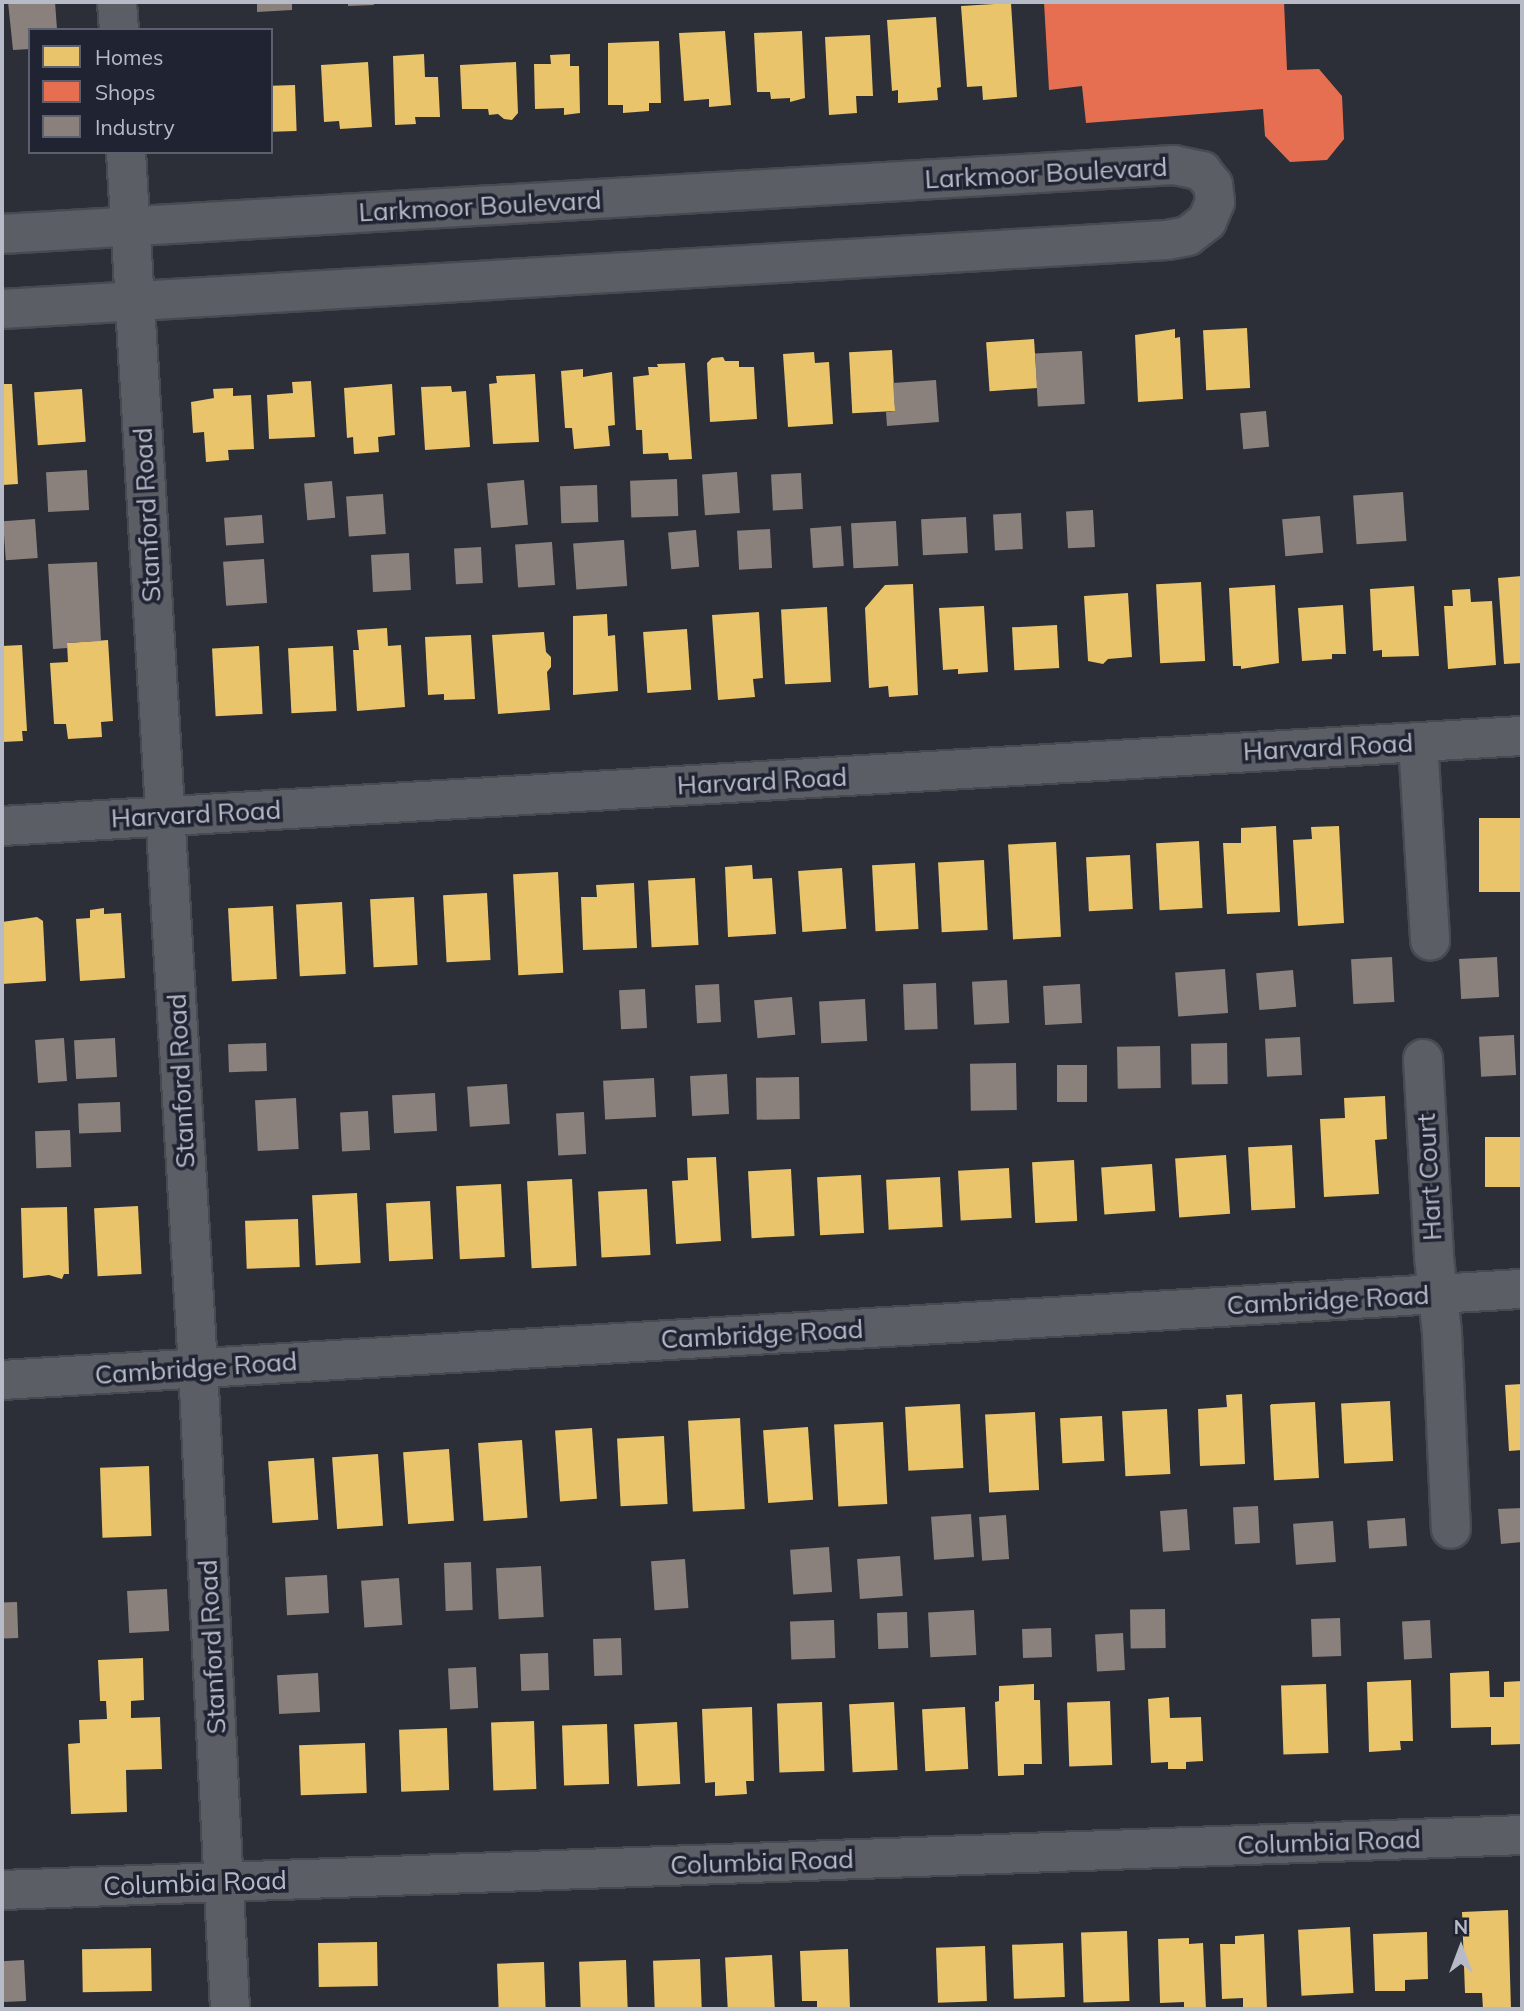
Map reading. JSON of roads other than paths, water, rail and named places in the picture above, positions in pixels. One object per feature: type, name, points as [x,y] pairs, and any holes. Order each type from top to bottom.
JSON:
[{"type":"street","points":[[117,2],[119,28]]},
{"type":"street","name":"Stanford Road","points":[[126,154],[198,1367],[230,2009]]},
{"type":"street","name":"Larkmoor Boulevard","points":[[2,234],[1174,165],[1202,171],[1213,185],[1215,202],[1207,221],[1188,236],[1167,240],[2,309]]},
{"type":"street","name":"Harvard Road","points":[[2,826],[1522,736]]},
{"type":"street","points":[[1418,742],[1430,941]]},
{"type":"street","name":"Hart Court","points":[[1423,1059],[1437,1294],[1442,1333],[1451,1529]]},
{"type":"street","name":"Cambridge Road","points":[[2,1380],[1522,1289]]},
{"type":"street","name":"Columbia Road","points":[[2,1890],[1522,1835]]}]
